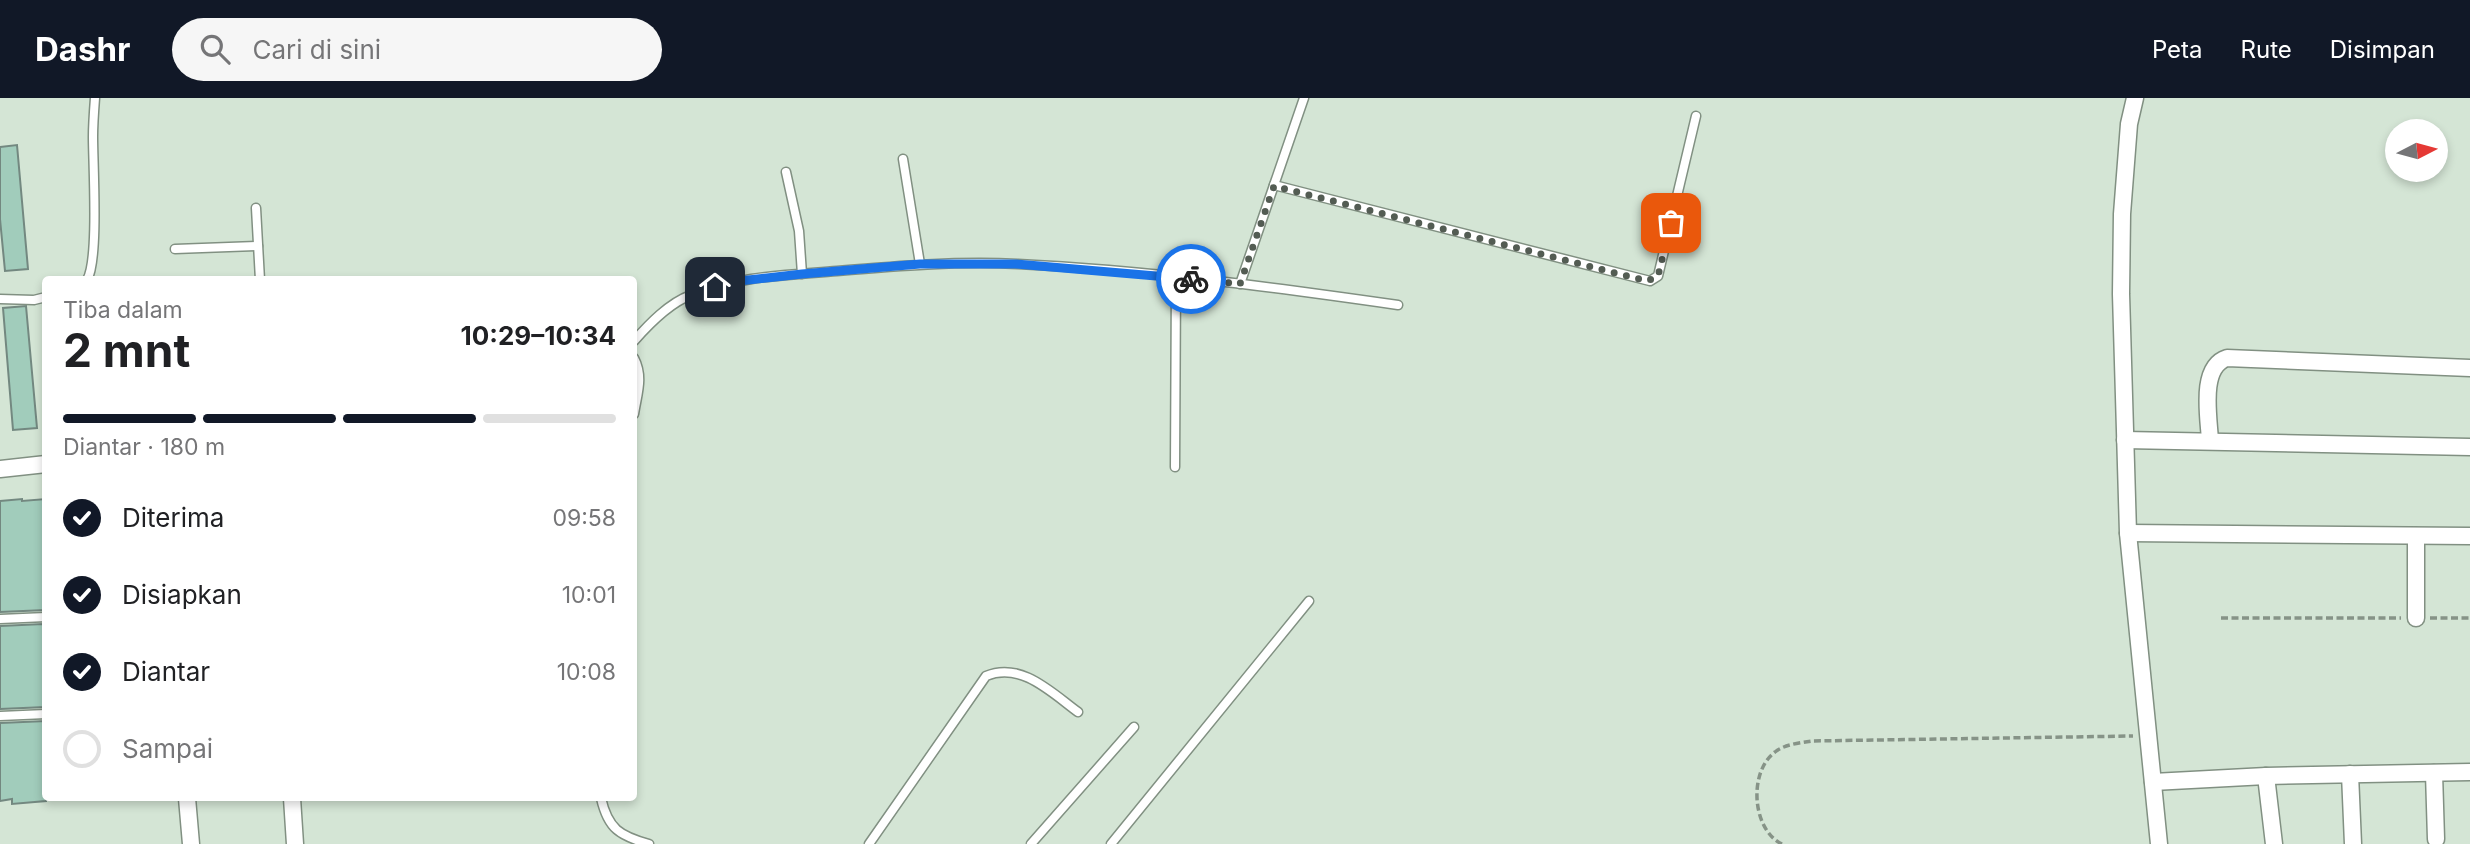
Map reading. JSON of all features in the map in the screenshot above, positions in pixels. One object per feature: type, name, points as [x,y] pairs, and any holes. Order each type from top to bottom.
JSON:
[{"type":"street","points":[[2135,98],[2129,124],[2122,214],[2127,533],[2150,736],[2159,844]]},
{"type":"street","points":[[2210,442],[2208,380],[2217,362],[2227,358],[2470,368]]},
{"type":"street","points":[[2125,439],[2470,446]]},
{"type":"street","points":[[0,469],[42,464]]},
{"type":"street","points":[[2127,533],[2470,536]]},
{"type":"street","points":[[2416,536],[2416,618]]},
{"type":"street","points":[[2153,782],[2266,776],[2470,772]]},
{"type":"street","points":[[2350,774],[2353,844]]},
{"type":"street","points":[[2434,774],[2436,839]]},
{"type":"street","points":[[2266,776],[2273,844]]},
{"type":"street","points":[[187,801],[191,844]]},
{"type":"street","points":[[292,801],[295,844]]},
{"type":"lane","points":[[89,276],[93,251],[95,98]]},
{"type":"lane","points":[[1240,284],[1304,98]]},
{"type":"lane","points":[[1274,186],[1650,281],[1658,276],[1696,116]]},
{"type":"lane","points":[[903,159],[920,264]]},
{"type":"lane","points":[[786,172],[799,231],[802,274]]},
{"type":"lane","points":[[256,208],[260,276]]},
{"type":"lane","points":[[175,248],[258,246]]},
{"type":"lane","points":[[637,338],[650,323],[688,296],[730,282],[920,264],[1016,264],[1176,277],[1398,305]]},
{"type":"lane","points":[[1175,467],[1176,277]]},
{"type":"lane","points":[[0,299],[42,298]]},
{"type":"lane","points":[[637,364],[640,381],[637,398]]},
{"type":"lane","points":[[1111,844],[1309,601]]},
{"type":"lane","points":[[0,619],[42,617]]},
{"type":"lane","points":[[869,844],[986,676],[999,672],[1028,676],[1078,712]]},
{"type":"lane","points":[[0,716],[42,714]]},
{"type":"lane","points":[[1031,844],[1134,727]]},
{"type":"lane","points":[[602,801],[618,833],[649,844]]},
{"type":"path","points":[[2221,618],[2470,618]]},
{"type":"path","points":[[1782,844],[1772,839],[1761,821],[1758,783],[1762,770],[1775,752],[1793,744],[1826,741],[2150,736]]},
{"type":"building","points":[[17,145],[28,269],[5,271],[0,219],[0,147]]},
{"type":"building","points":[[26,306],[37,428],[13,430],[3,308]]},
{"type":"building","points":[[42,499],[42,610],[0,612],[0,501]]},
{"type":"building","points":[[42,624],[42,707],[0,709],[0,626]]},
{"type":"building","points":[[42,721],[42,801],[46,801],[12,804],[12,799],[0,801],[0,723]]},
{"type":"way so far","points":[[1191,279],[1240,284],[1274,186],[1647,281],[1658,276],[1671,223]]},
{"type":"route","points":[[715,287],[730,282],[920,264],[1016,264],[1191,279]]}]
